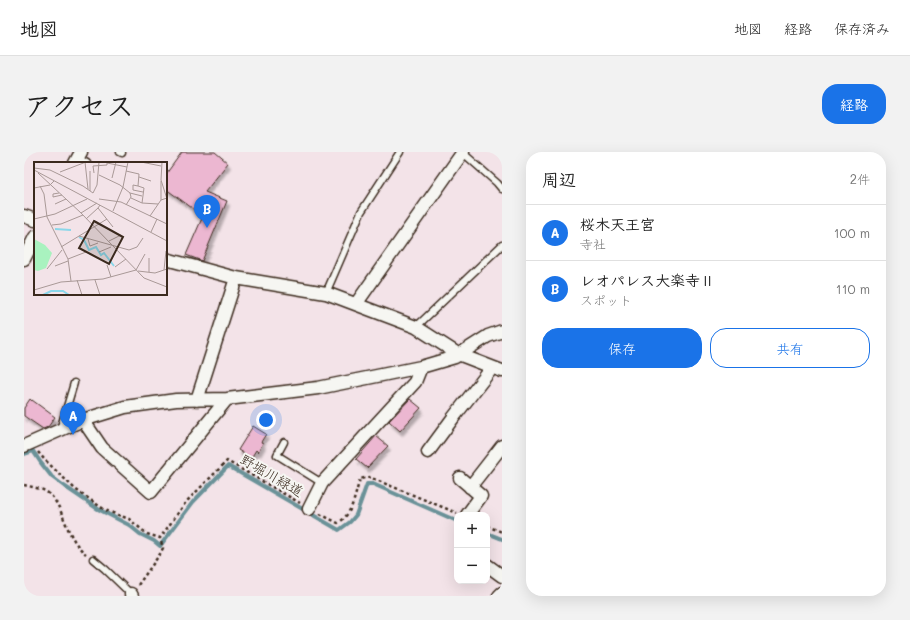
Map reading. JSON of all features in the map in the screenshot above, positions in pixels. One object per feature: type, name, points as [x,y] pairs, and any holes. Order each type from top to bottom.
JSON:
[{"type":"street","points":[[356,304],[463,152]]},
{"type":"street","points":[[24,216],[34,220]]},
{"type":"street","points":[[24,259],[34,239]]},
{"type":"street","points":[[167,259],[236,278],[326,293],[416,327],[458,354],[497,370],[453,418],[428,452]]},
{"type":"street","points":[[197,400],[236,278]]},
{"type":"street","points":[[27,445],[83,420],[126,407],[176,400],[227,399],[318,388],[421,367],[455,357],[488,336],[502,331]]},
{"type":"street","points":[[309,509],[322,483],[415,382],[421,367]]},
{"type":"street","points":[[83,420],[102,448],[151,492],[227,399]]},
{"type":"street","points":[[470,487],[502,446]]},
{"type":"street","points":[[460,478],[481,496],[469,512]]},
{"type":"street","points":[[490,567],[502,576]]},
{"type":"street","points":[[499,596],[502,593]]},
{"type":"lane","points":[[326,293],[360,212],[400,152]]},
{"type":"lane","points":[[463,152],[502,189]]},
{"type":"lane","points":[[416,327],[502,246]]},
{"type":"lane","points":[[60,430],[74,382]]},
{"type":"lane","points":[[284,442],[277,455],[322,483]]},
{"type":"lane","points":[[92,559],[105,569],[132,595]]},
{"type":"path","points":[[27,445],[75,489],[105,510],[129,519],[147,534],[160,539],[163,548],[132,595]]},
{"type":"path","name":"野堀川緑道","points":[[160,539],[186,502],[227,461],[309,509],[338,523],[346,518],[360,479],[370,477],[454,512]]},
{"type":"path","points":[[24,485],[47,492],[55,500],[70,534],[83,552],[92,559]]},
{"type":"path","points":[[490,527],[502,532]]},
{"type":"building","points":[[182,152],[215,152],[228,163],[205,192],[227,201],[202,261],[186,255],[203,216],[167,190],[167,173]]},
{"type":"building","points":[[30,399],[55,417],[48,427],[43,429],[24,416],[24,408]]},
{"type":"building","points":[[410,399],[421,408],[400,431],[389,421]]},
{"type":"building","points":[[253,426],[266,434],[261,442],[263,443],[258,452],[256,450],[251,458],[238,450]]},
{"type":"building","points":[[376,436],[388,446],[367,468],[356,459]]},
{"type":"waterway","points":[[24,454],[33,451],[52,477],[64,486],[98,509],[129,525],[140,534],[154,541],[160,546],[193,502],[228,466],[339,530],[350,522],[356,515],[367,484],[373,484],[454,520]]},
{"type":"waterway","points":[[490,534],[502,539]]},
{"type":"place","name":"レオパレス大楽寺Ⅱ","points":[[207,228]]},
{"type":"place","name":"桜木天王宮","points":[[73,435]]}]
